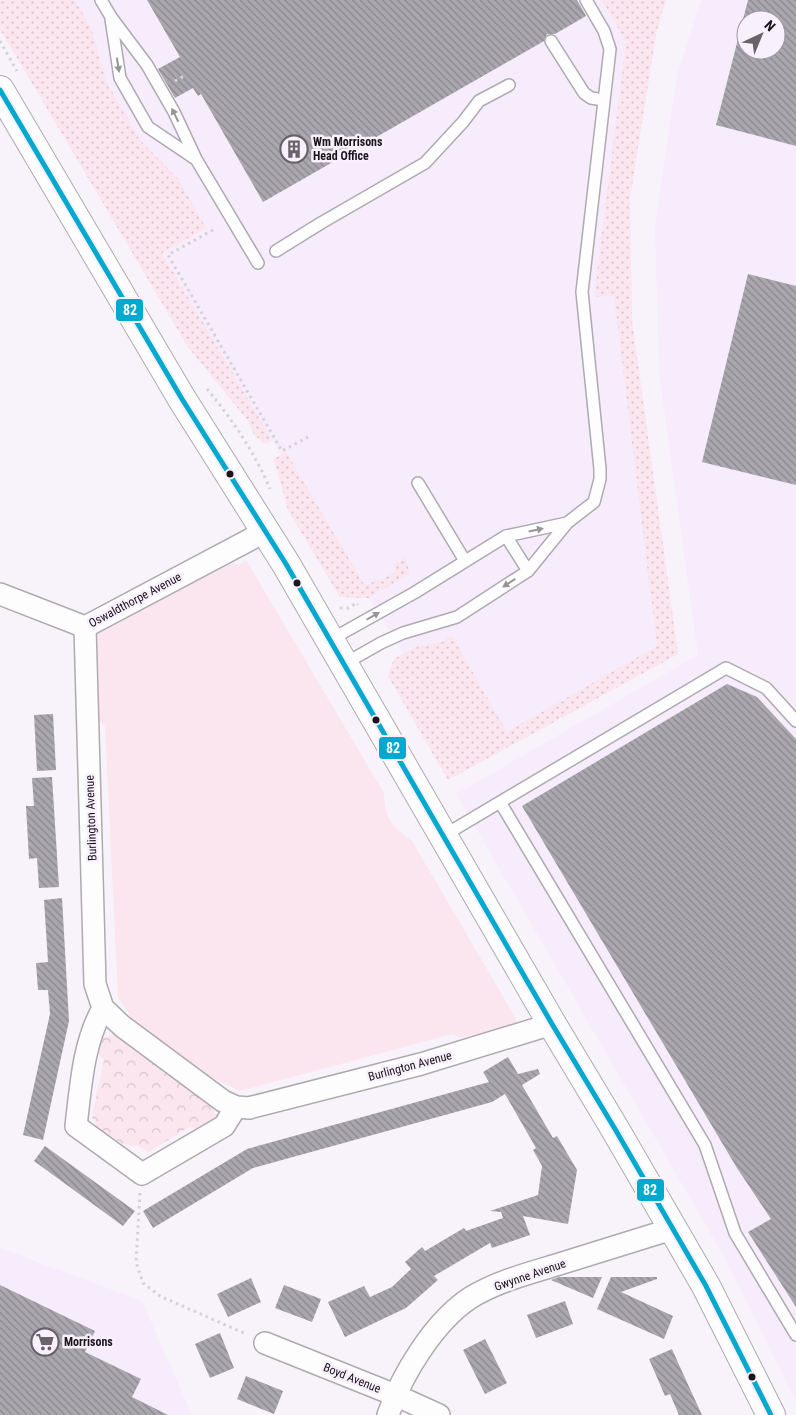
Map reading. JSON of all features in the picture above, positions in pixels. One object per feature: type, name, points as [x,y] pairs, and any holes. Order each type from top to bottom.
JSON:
[{"type":"street","points":[[0,90],[182,399],[266,531],[706,1286],[771,1415]]},
{"type":"street","name":"Oswaldthorpe Avenue","points":[[0,594],[86,627],[266,531]]},
{"type":"street","name":"Burlington Avenue","points":[[86,627],[95,984],[103,1008],[122,1026],[223,1101],[236,1107],[250,1108],[421,1064],[552,1024]]},
{"type":"street","points":[[103,1008],[95,1024],[87,1049],[76,1126],[142,1174],[224,1126],[236,1107]]},
{"type":"street","name":"Gwynne Avenue","points":[[392,1405],[407,1371],[439,1325],[469,1299],[500,1283],[672,1229]]},
{"type":"street","name":"Boyd Avenue","points":[[265,1342],[392,1405],[439,1415]]},
{"type":"lane","points":[[101,0],[111,17],[147,65],[174,112],[196,159],[258,263]]},
{"type":"lane","points":[[344,664],[402,633],[456,616],[528,571],[567,523],[594,502],[600,479],[582,292],[610,49],[604,31],[586,0]]},
{"type":"lane","points":[[111,17],[120,78],[148,127],[196,159]]},
{"type":"lane","points":[[551,41],[584,93],[591,98],[604,100]]},
{"type":"lane","points":[[276,251],[321,222],[425,163],[463,122],[479,101],[509,85]]},
{"type":"lane","points":[[418,483],[465,561]]},
{"type":"lane","points":[[330,640],[414,593],[506,536],[567,523]]},
{"type":"lane","points":[[506,536],[528,571]]},
{"type":"lane","points":[[443,836],[726,668],[766,688],[796,720]]},
{"type":"lane","points":[[500,802],[705,1145],[735,1233],[796,1335]]},
{"type":"path","points":[[213,230],[168,256],[282,452],[308,437]]},
{"type":"path","points":[[142,1174],[136,1262],[143,1283],[160,1296],[265,1342]]},
{"type":"shaded area","points":[[0,0],[666,0],[656,34],[630,198],[632,321],[678,654],[448,780],[388,676],[394,659],[403,653],[369,598],[340,597],[288,510],[274,459],[281,454],[273,441],[266,444],[254,435],[249,422],[188,347],[0,29]]},
{"type":"shaded area","points":[[701,0],[796,0],[796,1402],[723,1255],[456,794],[698,655],[659,373],[655,225],[677,76]]},
{"type":"shaded area","points":[[0,1248],[142,1301],[192,1415],[0,1415]]},
{"type":"green space","points":[[0,0],[75,0],[91,28],[106,81],[140,140],[179,180],[206,228],[162,253],[272,440],[266,444],[254,435],[249,422],[188,347],[0,29]]},
{"type":"green space","points":[[602,0],[666,0],[656,34],[630,198],[632,321],[678,654],[448,780],[388,676],[394,659],[415,647],[442,642],[452,636],[507,732],[657,646],[614,295],[595,297],[626,42]]},
{"type":"green space","points":[[286,452],[365,586],[380,578],[382,580],[395,572],[394,564],[405,558],[410,573],[369,598],[340,597],[288,510],[274,459]]},
{"type":"green space","points":[[246,560],[384,793],[386,810],[391,822],[412,841],[519,1024],[460,1038],[452,1034],[240,1091],[193,1069],[139,1029],[118,997],[105,726],[98,720],[93,647],[98,630],[233,563],[239,565]]},
{"type":"green space","points":[[118,1035],[215,1108],[215,1120],[201,1130],[189,1127],[149,1152],[137,1146],[123,1144],[98,1128],[92,1117],[104,1060],[96,1052],[103,1038]]},
{"type":"building","name":"Wm Morrisons Head Office","points":[[147,0],[577,0],[586,16],[555,34],[547,34],[544,41],[263,202],[201,94],[198,96],[193,88],[175,98],[158,69],[180,57]]},
{"type":"building","points":[[748,0],[796,0],[796,146],[716,125],[736,47],[736,60],[786,60],[786,10],[745,10]]},
{"type":"building","points":[[748,274],[796,286],[796,485],[702,462]]},
{"type":"building","points":[[727,684],[757,697],[796,739],[796,1307],[748,1232],[771,1219],[737,1168],[522,806]]},
{"type":"building","points":[[53,714],[56,770],[37,771],[34,715]]},
{"type":"building","points":[[52,777],[59,887],[39,888],[37,858],[29,859],[26,806],[34,806],[32,778]]},
{"type":"building","points":[[62,898],[69,1021],[43,1140],[23,1135],[50,1014],[48,990],[38,990],[36,963],[48,962],[44,900]]},
{"type":"building","points":[[508,1057],[518,1074],[538,1069],[540,1074],[522,1085],[553,1138],[557,1136],[577,1170],[568,1224],[523,1216],[530,1235],[492,1248],[490,1243],[434,1276],[438,1280],[406,1308],[345,1337],[328,1302],[364,1286],[370,1297],[392,1287],[411,1269],[405,1262],[422,1247],[425,1251],[464,1228],[466,1231],[503,1218],[501,1212],[490,1211],[538,1195],[542,1166],[533,1150],[536,1148],[505,1094],[492,1102],[253,1168],[153,1228],[143,1211],[247,1149],[489,1082],[483,1072]]},
{"type":"building","points":[[45,1146],[135,1211],[123,1226],[34,1161]]},
{"type":"building","points":[[559,1277],[602,1277],[593,1298],[551,1280]]},
{"type":"building","points":[[611,1277],[657,1277],[657,1279],[621,1292],[673,1316],[664,1339],[597,1309]]},
{"type":"building","points":[[251,1278],[261,1302],[228,1317],[217,1294]]},
{"type":"building","name":"Morrisons","points":[[0,1285],[95,1331],[85,1352],[141,1379],[132,1397],[168,1415],[0,1415]]},
{"type":"building","points":[[284,1285],[321,1299],[312,1322],[275,1308]]},
{"type":"building","points":[[565,1301],[573,1324],[536,1338],[527,1315]]},
{"type":"building","points":[[220,1333],[234,1368],[210,1378],[195,1344]]},
{"type":"building","points":[[485,1339],[507,1383],[485,1394],[463,1350]]},
{"type":"building","points":[[672,1349],[702,1415],[679,1415],[670,1394],[665,1396],[649,1359]]},
{"type":"building","points":[[246,1376],[283,1391],[274,1414],[237,1399]]},
{"type":"transit line","name":"82","points":[[0,90],[182,399],[286,564],[552,1024],[615,1129],[706,1286],[771,1415]]},
{"type":"place","name":"Wm Morrisons Head Office","points":[[294,149]]},
{"type":"place","name":"Morrisons","points":[[45,1342]]}]
